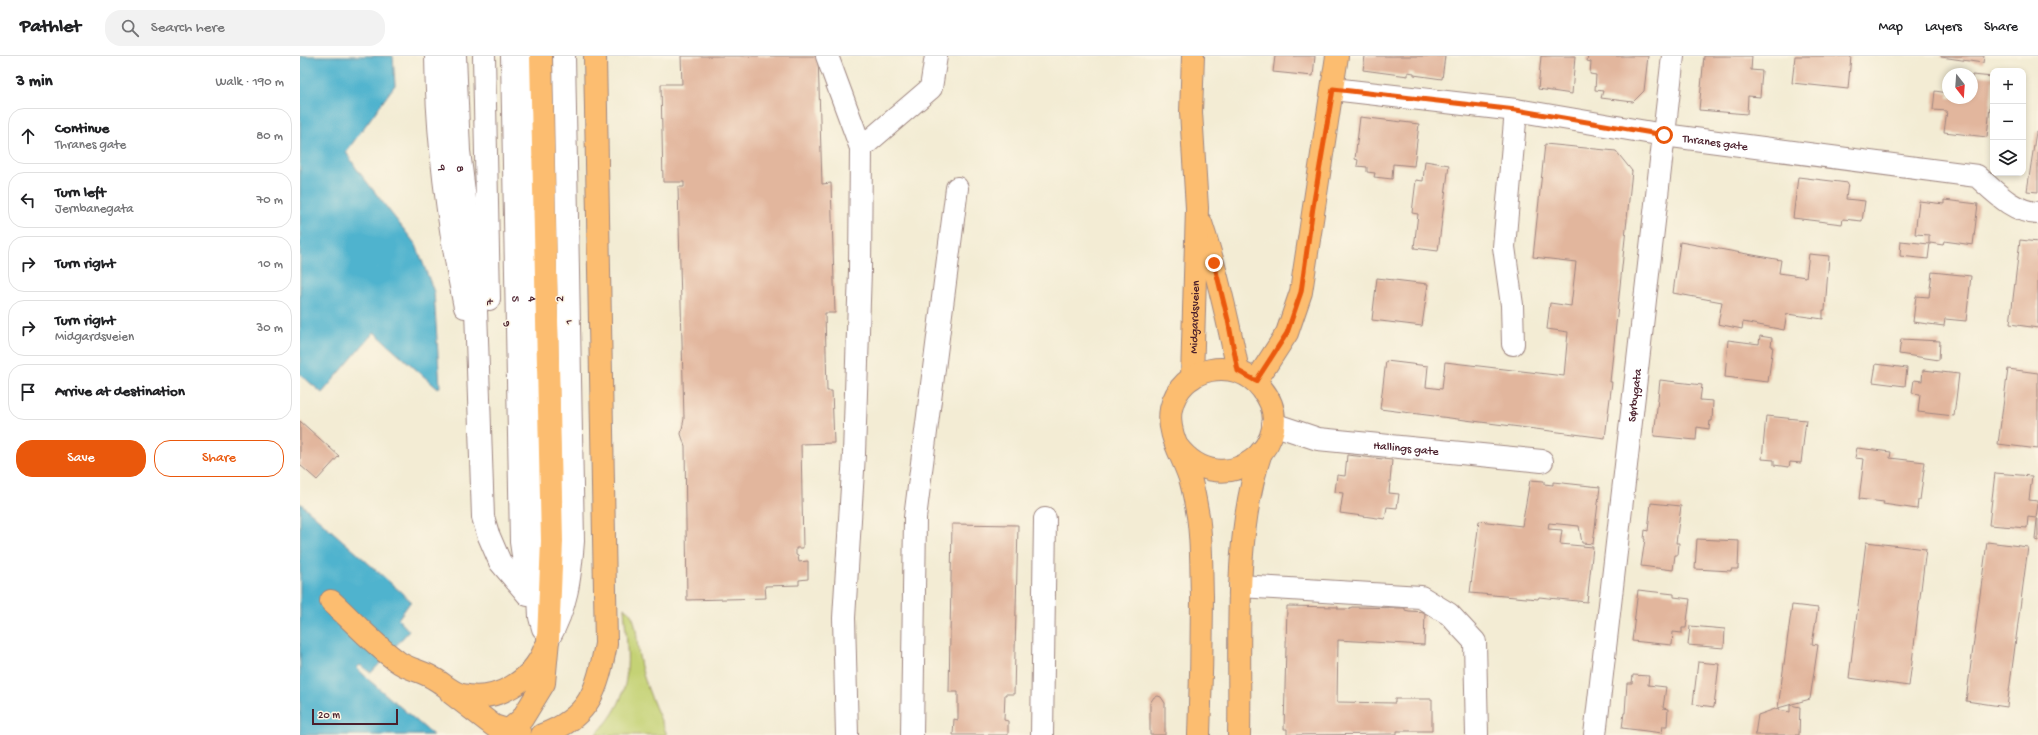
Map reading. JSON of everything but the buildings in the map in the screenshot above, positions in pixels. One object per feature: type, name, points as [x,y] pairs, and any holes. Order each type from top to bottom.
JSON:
[{"type":"main road","points":[[433,677],[478,715],[494,726],[513,734],[544,683],[548,640],[552,541],[541,56]]},
{"type":"main road","points":[[544,733],[570,721],[587,705],[600,678],[606,644],[595,56]]},
{"type":"main road","name":"Midgardsveien","points":[[1192,56],[1192,127],[1197,208],[1192,378]]},
{"type":"main road","points":[[1247,376],[1287,333],[1301,292],[1337,56]]},
{"type":"main road","name":"Midgardsveien","points":[[1197,208],[1214,263],[1228,320],[1247,376]]},
{"type":"main road","points":[[1199,735],[1202,663],[1201,555],[1198,517],[1191,483],[1171,428],[1171,409],[1175,397],[1182,386],[1205,370],[1215,368],[1247,376],[1269,399],[1272,410],[1273,424],[1271,435],[1261,452],[1249,491],[1240,586],[1239,735]]},
{"type":"main road","points":[[1177,446],[1185,456],[1194,463],[1217,471],[1242,467],[1261,452]]},
{"type":"main road","points":[[331,601],[398,662],[433,677],[450,690],[475,697],[494,694],[510,689],[532,670],[541,658],[548,640]]},
{"type":"street","name":"9","points":[[436,56],[442,152],[450,224],[467,279]]},
{"type":"street","name":"8","points":[[455,56],[467,279]]},
{"type":"street","name":"7","points":[[484,56],[515,544]]},
{"type":"street","name":"6","points":[[500,56],[515,544]]},
{"type":"street","name":"5","points":[[512,56],[515,544]]},
{"type":"street","name":"4","points":[[515,544],[528,56]]},
{"type":"street","name":"2","points":[[554,56],[568,541]]},
{"type":"street","name":"1","points":[[564,56],[568,541]]},
{"type":"street","points":[[827,56],[861,148],[860,278],[854,454],[844,618],[847,735]]},
{"type":"street","points":[[861,148],[931,88],[936,56]]},
{"type":"street","name":"Sørbygata","points":[[1595,735],[1673,56]]},
{"type":"street","name":"Thranes gate","points":[[1333,89],[1516,110],[1664,135],[1977,176],[2003,199],[2026,213],[2038,213]]},
{"type":"street","points":[[1513,344],[1512,305],[1504,247],[1516,110]]},
{"type":"street","points":[[912,735],[915,518],[957,188]]},
{"type":"street","points":[[467,279],[479,380],[483,517],[515,544],[548,640]]},
{"type":"street","name":"Hallings gate","points":[[1273,424],[1318,439],[1542,461]]},
{"type":"street","points":[[1042,735],[1046,519]]},
{"type":"street","points":[[548,640],[558,622],[567,596],[568,541]]},
{"type":"street","points":[[515,544],[514,572],[540,617]]},
{"type":"street","points":[[1240,586],[1420,597],[1449,614],[1475,642],[1477,735]]},
{"type":"green space","points":[[624,608],[629,612],[635,623],[641,666],[651,696],[667,735],[595,735],[608,720],[617,706],[623,691],[627,660]]},
{"type":"water","points":[[300,56],[393,56],[395,85],[346,152],[356,168],[416,245],[434,292],[440,387],[437,388],[374,332],[322,393],[300,374]]},
{"type":"water","points":[[300,503],[411,601],[398,619],[409,631],[371,673],[360,665],[357,668],[433,735],[300,735]]},
{"type":"route","points":[[1214,263],[1228,320],[1238,371],[1256,381],[1287,333],[1301,292],[1313,207],[1333,89],[1516,110],[1664,135]]}]
